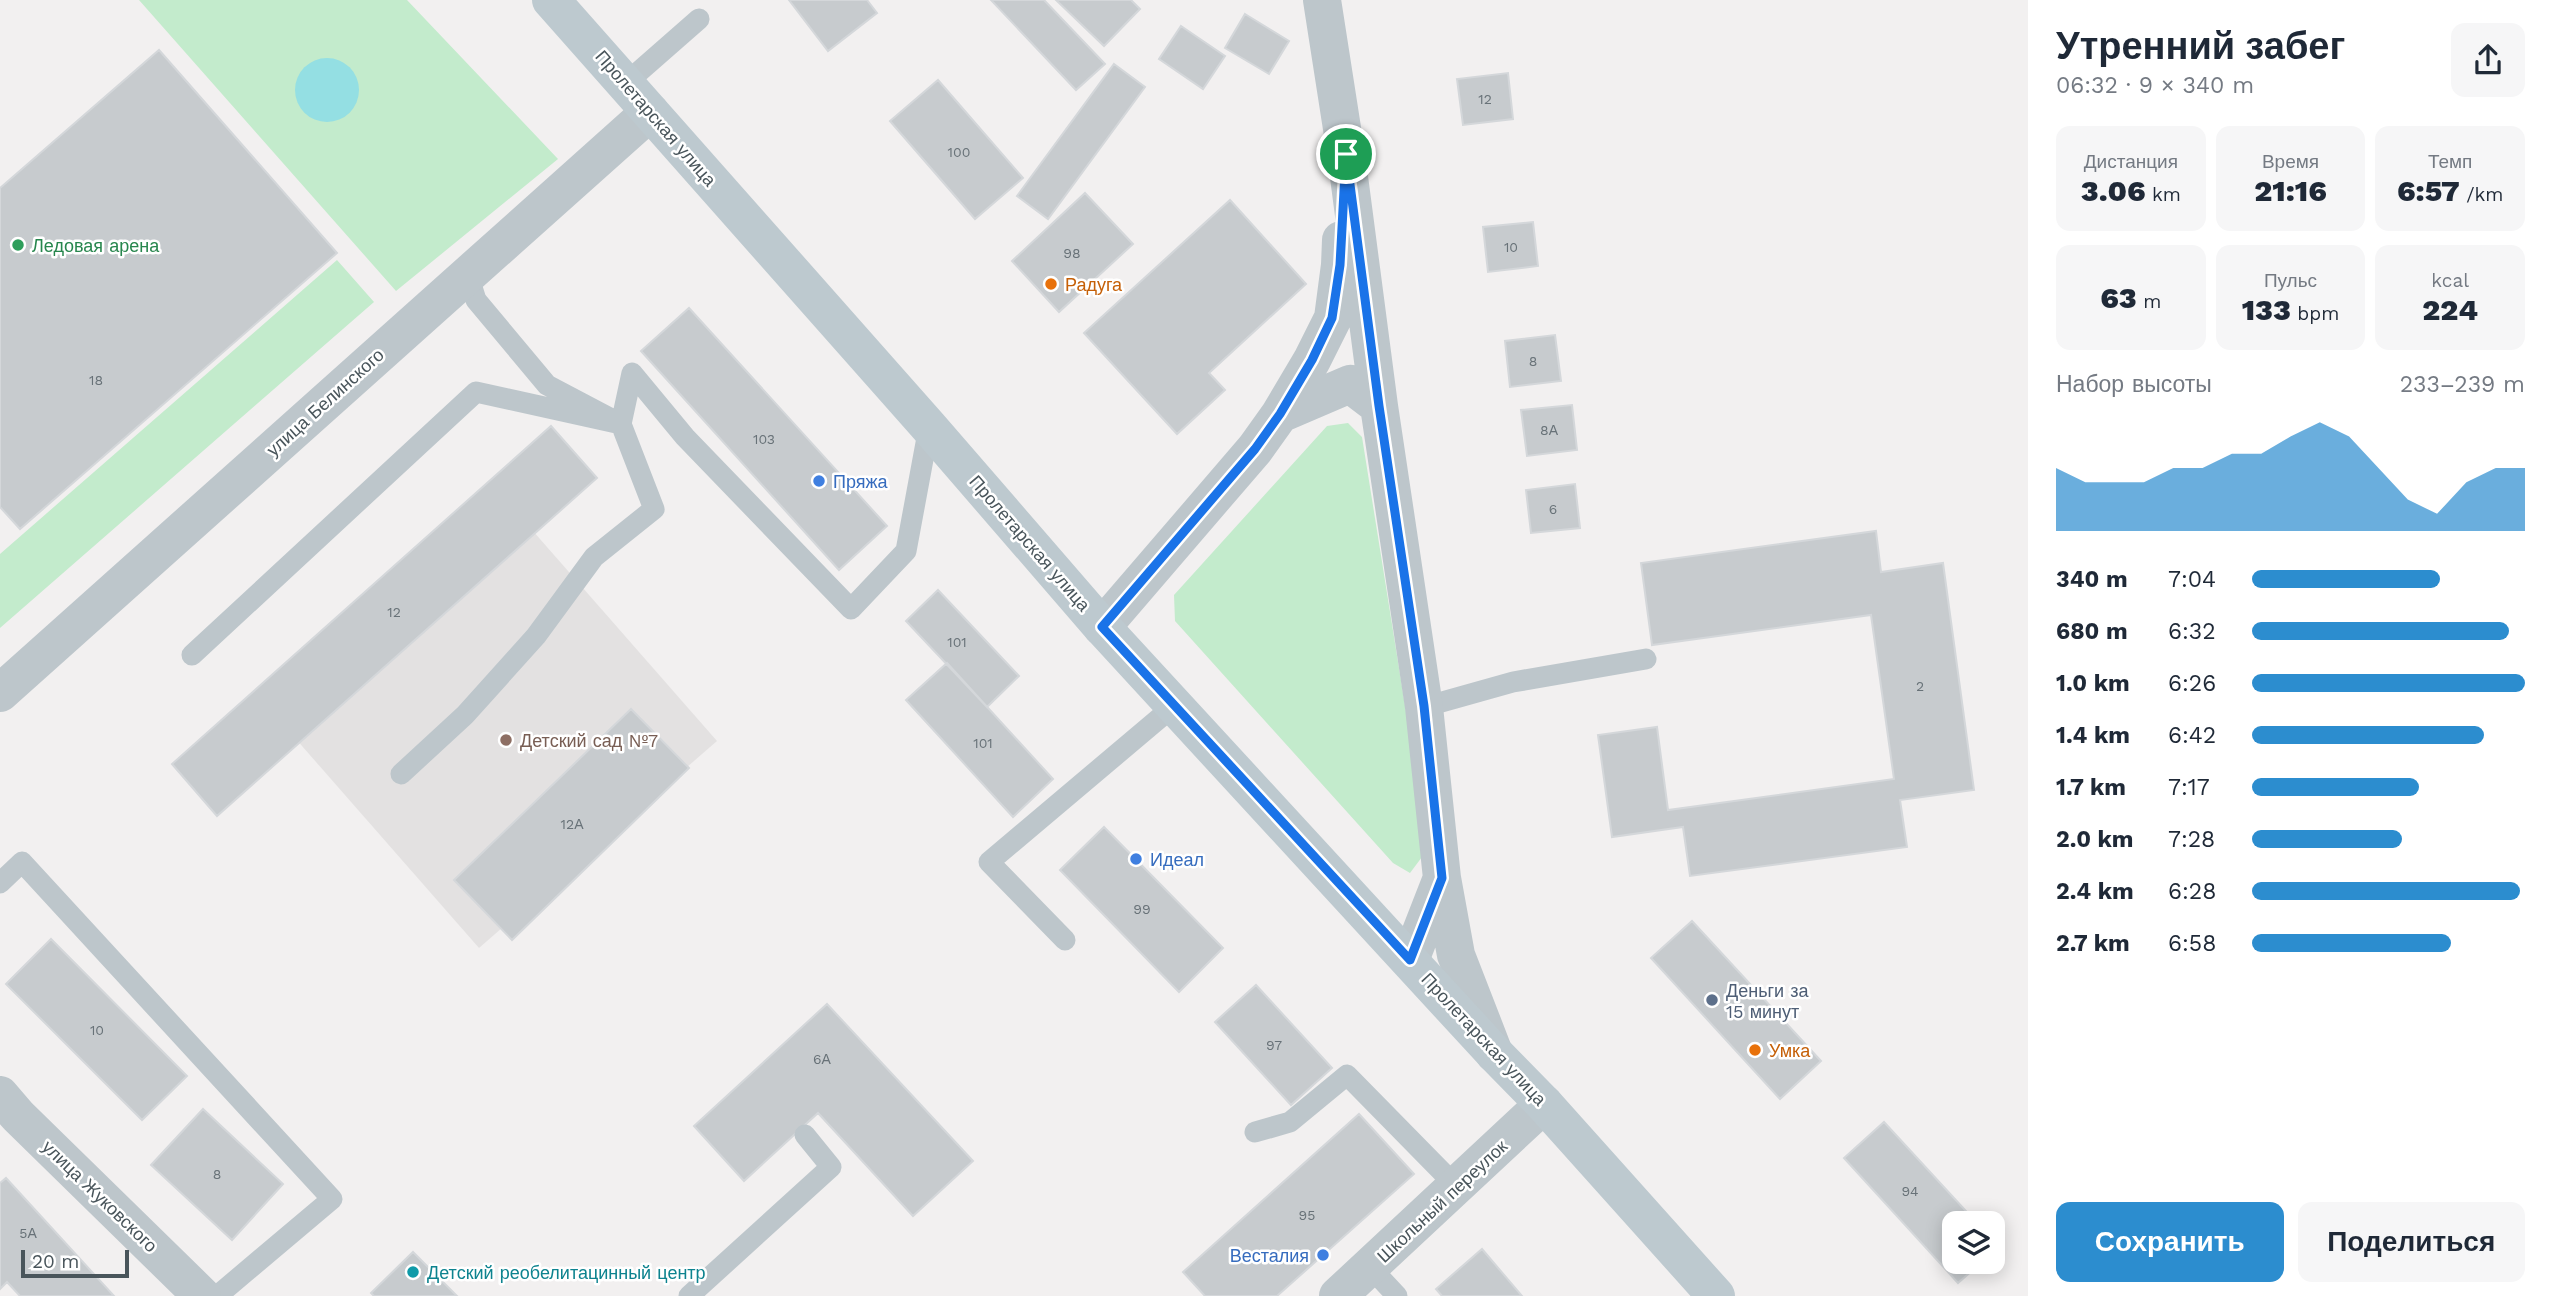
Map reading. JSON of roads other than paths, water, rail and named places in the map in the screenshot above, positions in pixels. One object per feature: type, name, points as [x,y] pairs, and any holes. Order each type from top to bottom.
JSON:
[{"type":"main road","name":"Пролетарская улица","points":[[551,0],[1102,627],[1495,1055],[1545,1104],[1716,1296]]},
{"type":"street","points":[[1322,0],[1424,706],[1442,878],[1455,955],[1495,1055]]},
{"type":"street","name":"улица Белинского","points":[[0,693],[650,112]]},
{"type":"street","points":[[1102,627],[1255,449],[1280,414],[1312,360],[1332,318],[1340,265],[1346,154]]},
{"type":"street","points":[[1280,414],[1350,384],[1379,406]]},
{"type":"street","points":[[1410,960],[1442,878]]},
{"type":"street","name":"Школьный переулок","points":[[1338,1296],[1545,1104]]},
{"type":"street","name":"улица Жуковского","points":[[6,1114],[202,1296]]},
{"type":"lane","points":[[626,83],[699,19]]},
{"type":"lane","points":[[468,275],[477,300],[547,384],[621,424]]},
{"type":"lane","points":[[401,774],[465,715],[536,636],[594,557],[654,509],[621,424],[632,373],[685,437],[851,608],[906,551],[929,427]]},
{"type":"lane","points":[[192,655],[476,392],[621,424]]},
{"type":"lane","points":[[1424,706],[1513,682],[1646,659]]},
{"type":"lane","points":[[1065,940],[989,862],[1175,705]]},
{"type":"lane","points":[[0,883],[22,862],[332,1199],[217,1296]]},
{"type":"lane","points":[[1255,1132],[1290,1122],[1348,1075],[1457,1187]]},
{"type":"lane","points":[[689,1296],[831,1167],[805,1135]]},
{"type":"lane","points":[[1371,1268],[1397,1296]]},
{"type":"water","points":[[321,58],[333,58],[350,67],[357,78],[357,102],[350,113],[333,122],[321,122],[309,117],[300,108],[295,96],[295,84],[300,72],[309,63]]},
{"type":"place","name":"Ледовая арена","points":[[18,245]]},
{"type":"place","name":"Радуга","points":[[1051,284]]},
{"type":"place","name":"Пряжа","points":[[819,481]]},
{"type":"place","name":"Детский сад №7","points":[[506,740]]},
{"type":"place","name":"Идеал","points":[[1136,859]]},
{"type":"place","name":"Деньги за 15 минут","points":[[1712,1000]]},
{"type":"place","name":"Умка","points":[[1755,1050]]},
{"type":"place","name":"Весталия","points":[[1323,1255]]},
{"type":"place","name":"Детский реобелитацинный центр","points":[[413,1272]]}]
